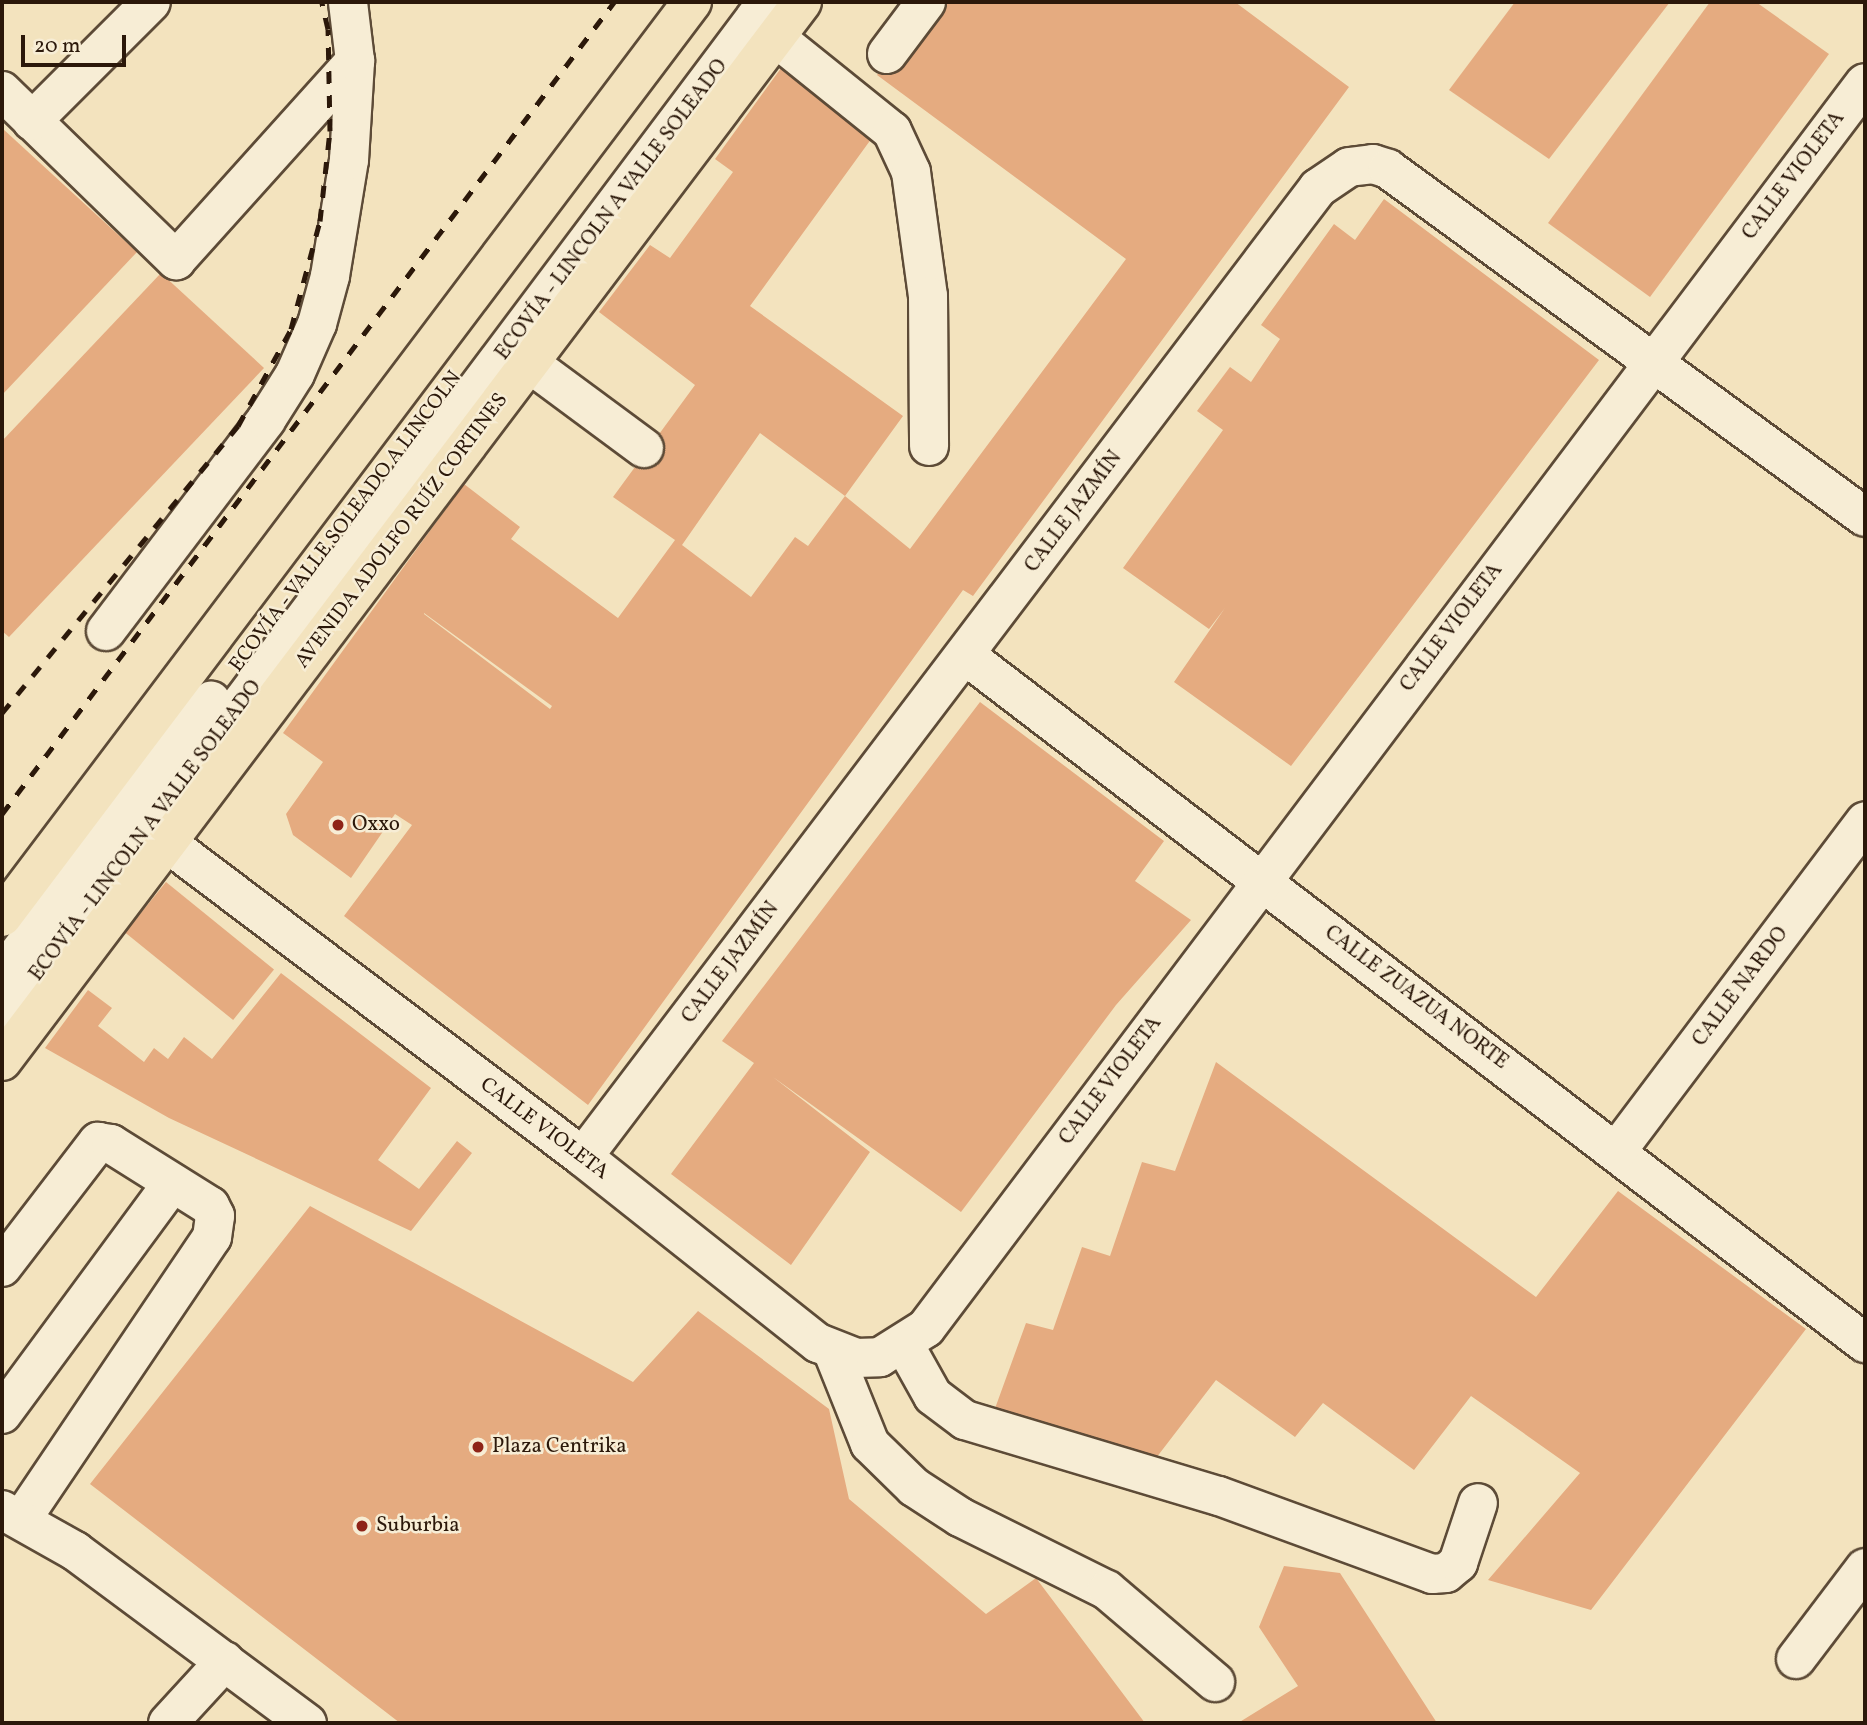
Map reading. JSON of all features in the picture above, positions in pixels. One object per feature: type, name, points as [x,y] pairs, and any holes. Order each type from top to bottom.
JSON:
[{"type":"main road","points":[[2,917],[692,2]]},
{"type":"main road","name":"AVENIDA ADOLFO RUÍZ CORTINES","points":[[2,1061],[529,363],[771,19],[802,2]]},
{"type":"street","points":[[32,121],[150,2]]},
{"type":"street","points":[[106,631],[266,420],[312,336],[330,276],[339,226],[355,61],[348,2]]},
{"type":"street","name":"ECOVÍA - VALLE SOLEADO A LINCOLN","points":[[2,975],[705,67],[739,2]]},
{"type":"street","points":[[887,54],[926,2]]},
{"type":"street","points":[[771,19],[892,131],[911,172],[928,296],[929,446]]},
{"type":"street","name":"ECOVÍA - LINCOLN A VALLE SOLEADO","points":[[2,1022],[705,67],[771,19]]},
{"type":"street","points":[[2,91],[176,260],[355,61]]},
{"type":"street","name":"CALLE VIOLETA","points":[[166,842],[583,1157],[833,1352],[856,1358],[880,1357],[905,1346],[926,1328],[1865,83]]},
{"type":"street","name":"CALLE JAZMÍN","points":[[583,1157],[1318,188],[1349,167],[1373,164],[1388,169],[1655,360],[1865,517]]},
{"type":"street","points":[[529,363],[644,448]]},
{"type":"street","name":"CALLE ZUAZUA NORTE","points":[[965,655],[1865,1343]]},
{"type":"street","name":"CALLE NARDO","points":[[1616,1152],[1865,821]]},
{"type":"street","points":[[2,1267],[98,1142],[111,1144],[210,1206],[216,1225],[212,1237],[12,1514],[75,1551],[225,1661],[292,1719]]},
{"type":"street","points":[[2,1415],[172,1183]]},
{"type":"street","points":[[905,1346],[933,1396],[965,1420],[1219,1496],[1432,1574],[1446,1573],[1458,1563],[1478,1503]]},
{"type":"street","points":[[833,1352],[870,1444],[914,1487],[960,1517],[1107,1590],[1215,1682]]},
{"type":"street","points":[[1796,1659],[1865,1567]]},
{"type":"street","points":[[168,1723],[225,1661]]},
{"type":"building","points":[[930,2],[1235,2],[1349,87],[973,596],[963,590],[588,1105],[344,916],[412,825],[395,814],[351,878],[293,835],[286,814],[323,762],[283,733],[464,484],[520,527],[511,539],[618,618],[675,540],[613,497],[695,385],[599,312],[650,245],[670,258],[733,172],[715,159],[784,64],[877,131],[750,306],[903,416],[845,496],[910,549],[1126,259],[877,75]],"holes":[[[760,433],[845,496],[808,546],[795,537],[751,597],[682,545]],[[424,613],[552,706],[550,709]]]},
{"type":"building","points":[[1515,2],[1670,2],[1549,159],[1449,90]]},
{"type":"building","points":[[1710,2],[1756,2],[1829,54],[1650,297],[1548,223]]},
{"type":"building","points":[[2,128],[137,252],[2,395]]},
{"type":"building","points":[[1384,199],[1599,360],[1291,766],[1174,682],[1225,608],[1209,629],[1123,568],[1223,430],[1197,411],[1230,367],[1251,382],[1280,339],[1261,325],[1334,224],[1355,240]]},
{"type":"building","points":[[161,273],[264,368],[9,637],[2,631],[2,441]]},
{"type":"building","points":[[980,702],[1164,841],[1135,881],[1191,920],[1116,1005],[961,1212],[773,1077],[870,1152],[791,1265],[671,1174],[754,1063],[722,1041]]},
{"type":"building","points":[[166,882],[274,969],[233,1020],[125,933]]},
{"type":"building","points":[[281,973],[431,1088],[378,1160],[419,1189],[457,1141],[472,1153],[411,1231],[169,1118],[45,1048],[88,990],[112,1008],[98,1026],[144,1062],[154,1048],[168,1059],[184,1037],[212,1059]]},
{"type":"building","points":[[1216,1062],[1536,1297],[1618,1191],[1806,1329],[1591,1610],[1488,1580],[1580,1473],[1471,1396],[1414,1470],[1323,1403],[1295,1437],[1216,1380],[1153,1462],[993,1414],[1026,1323],[1053,1330],[1082,1247],[1110,1256],[1142,1162],[1175,1171]]},
{"type":"building","name":"Plaza Centrika","points":[[310,1206],[633,1382],[698,1311],[829,1409],[849,1499],[986,1614],[1036,1578],[1145,1723],[400,1723],[90,1484]]},
{"type":"building","points":[[1284,1566],[1340,1573],[1437,1723],[1238,1723],[1298,1686],[1259,1627]]},
{"type":"railway","points":[[2,713],[238,426],[291,329],[320,221],[330,131],[328,29],[322,2]]},
{"type":"railway","points":[[2,814],[614,2]]},
{"type":"place","name":"Oxxo","points":[[338,825]]},
{"type":"place","name":"Plaza Centrika","points":[[478,1447]]},
{"type":"place","name":"Suburbia","points":[[362,1526]]}]
